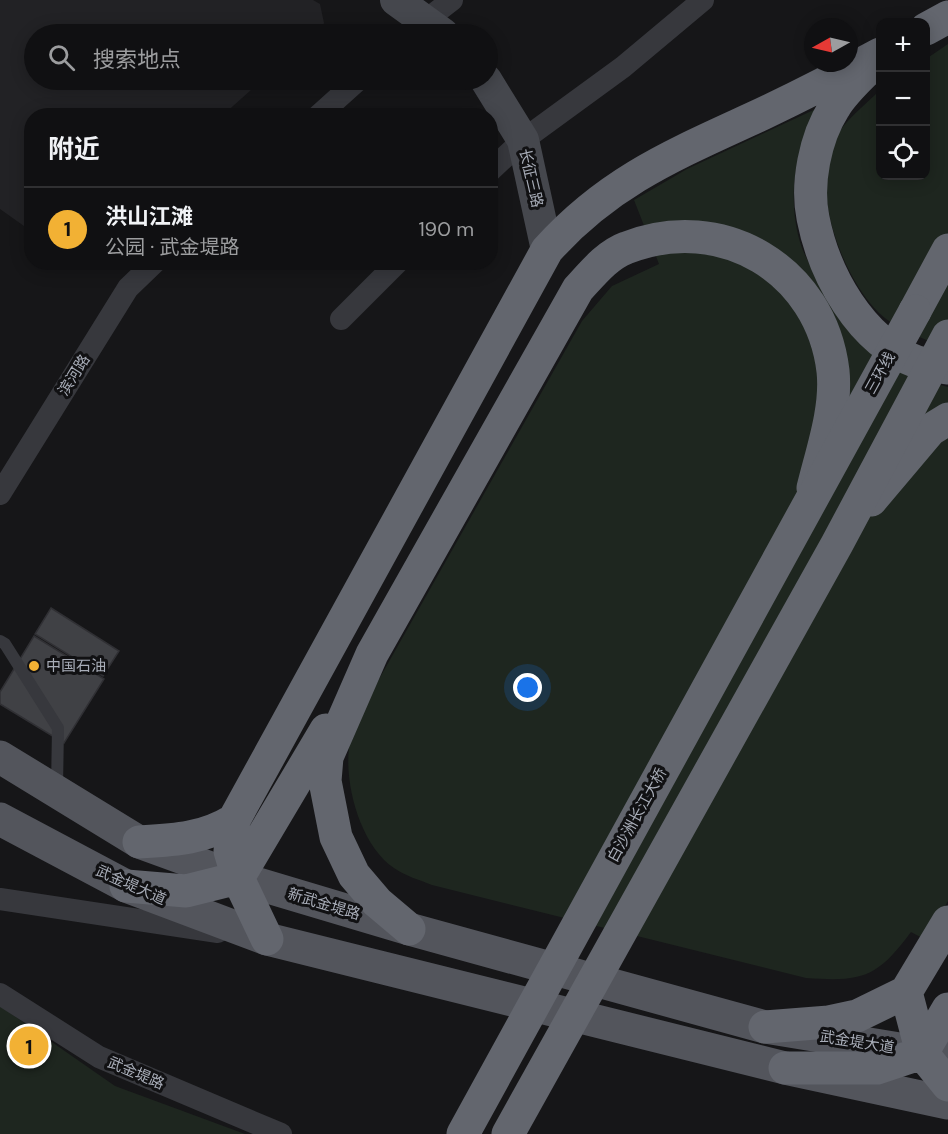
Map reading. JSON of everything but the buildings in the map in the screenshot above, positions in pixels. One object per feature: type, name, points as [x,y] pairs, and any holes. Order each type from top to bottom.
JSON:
[{"type":"highway","points":[[930,27],[948,17]]},
{"type":"highway","points":[[267,939],[238,878],[230,851],[234,820],[547,250],[593,205],[654,164],[811,91],[876,56]]},
{"type":"highway","points":[[876,62],[834,107],[818,144],[812,178],[813,217],[822,250],[840,289],[865,326],[916,362],[948,368]]},
{"type":"highway","points":[[126,886],[186,891],[238,878],[372,654],[578,289],[599,266],[625,248],[677,237],[717,240],[752,251],[792,279],[815,310],[833,372],[832,398],[811,496]]},
{"type":"highway","name":"三环线","points":[[811,496],[948,250]]},
{"type":"highway","points":[[508,1134],[837,544],[948,336]]},
{"type":"highway","points":[[837,544],[899,463],[930,430],[948,419]]},
{"type":"highway","name":"白沙洲长江大桥","points":[[463,1134],[811,496]]},
{"type":"highway","points":[[372,654],[327,757],[325,781],[336,837],[354,875],[377,902],[409,929]]},
{"type":"highway","points":[[139,842],[188,840],[217,830],[234,820]]},
{"type":"highway","points":[[765,1027],[829,1022],[857,1016],[906,993],[948,922]]},
{"type":"highway","points":[[906,993],[948,1085]]},
{"type":"highway","points":[[935,1055],[948,1009]]},
{"type":"highway","points":[[785,1068],[877,1068],[935,1055]]},
{"type":"main road","points":[[0,757],[139,842],[238,878]]},
{"type":"main road","name":"武金堤大道","points":[[0,819],[126,886],[267,939],[785,1068]]},
{"type":"main road","name":"新武金堤路","points":[[238,878],[409,929],[765,1027]]},
{"type":"main road","name":"武金堤大道","points":[[765,1027],[935,1055]]},
{"type":"main road","points":[[785,1068],[948,1103]]},
{"type":"street","points":[[396,0],[420,24]]},
{"type":"street","points":[[430,24],[452,0]]},
{"type":"street","points":[[498,163],[523,140],[623,67],[704,0]]},
{"type":"street","points":[[327,108],[347,90]]},
{"type":"street","name":"长征三路","points":[[492,90],[523,140],[547,250]]},
{"type":"street","name":"滨河路","points":[[0,494],[128,288],[147,270]]},
{"type":"street","points":[[341,319],[390,270]]},
{"type":"street","points":[[0,899],[267,939]]},
{"type":"street","name":"武金堤路","points":[[0,994],[99,1057],[281,1134]]},
{"type":"lane","points":[[0,641],[5,644],[58,728],[56,791]]},
{"type":"shaded area","points":[[0,0],[313,0],[320,4],[323,24],[24,24],[24,90],[251,90],[231,108],[24,108],[24,226],[0,209]]},
{"type":"shaded area","points":[[948,44],[948,349],[894,324],[879,313],[866,298],[842,256],[828,207],[825,183],[827,160],[838,133],[876,94],[876,180],[930,180],[930,56]]},
{"type":"shaded area","points":[[820,107],[804,139],[795,175],[794,212],[804,253],[833,308],[859,342],[901,370],[948,387],[948,901],[926,940],[911,932],[888,959],[867,974],[841,979],[806,978],[432,885],[398,871],[382,857],[362,827],[351,790],[349,753],[351,737],[370,695],[582,321],[612,286],[659,264],[634,200],[687,169]]},
{"type":"shaded area","points":[[0,1006],[115,1086],[245,1134],[0,1134]]},
{"type":"place","name":"中国石油","points":[[34,666]]},
{"type":"place","name":"洪山江滩","points":[[29,1046]]}]
